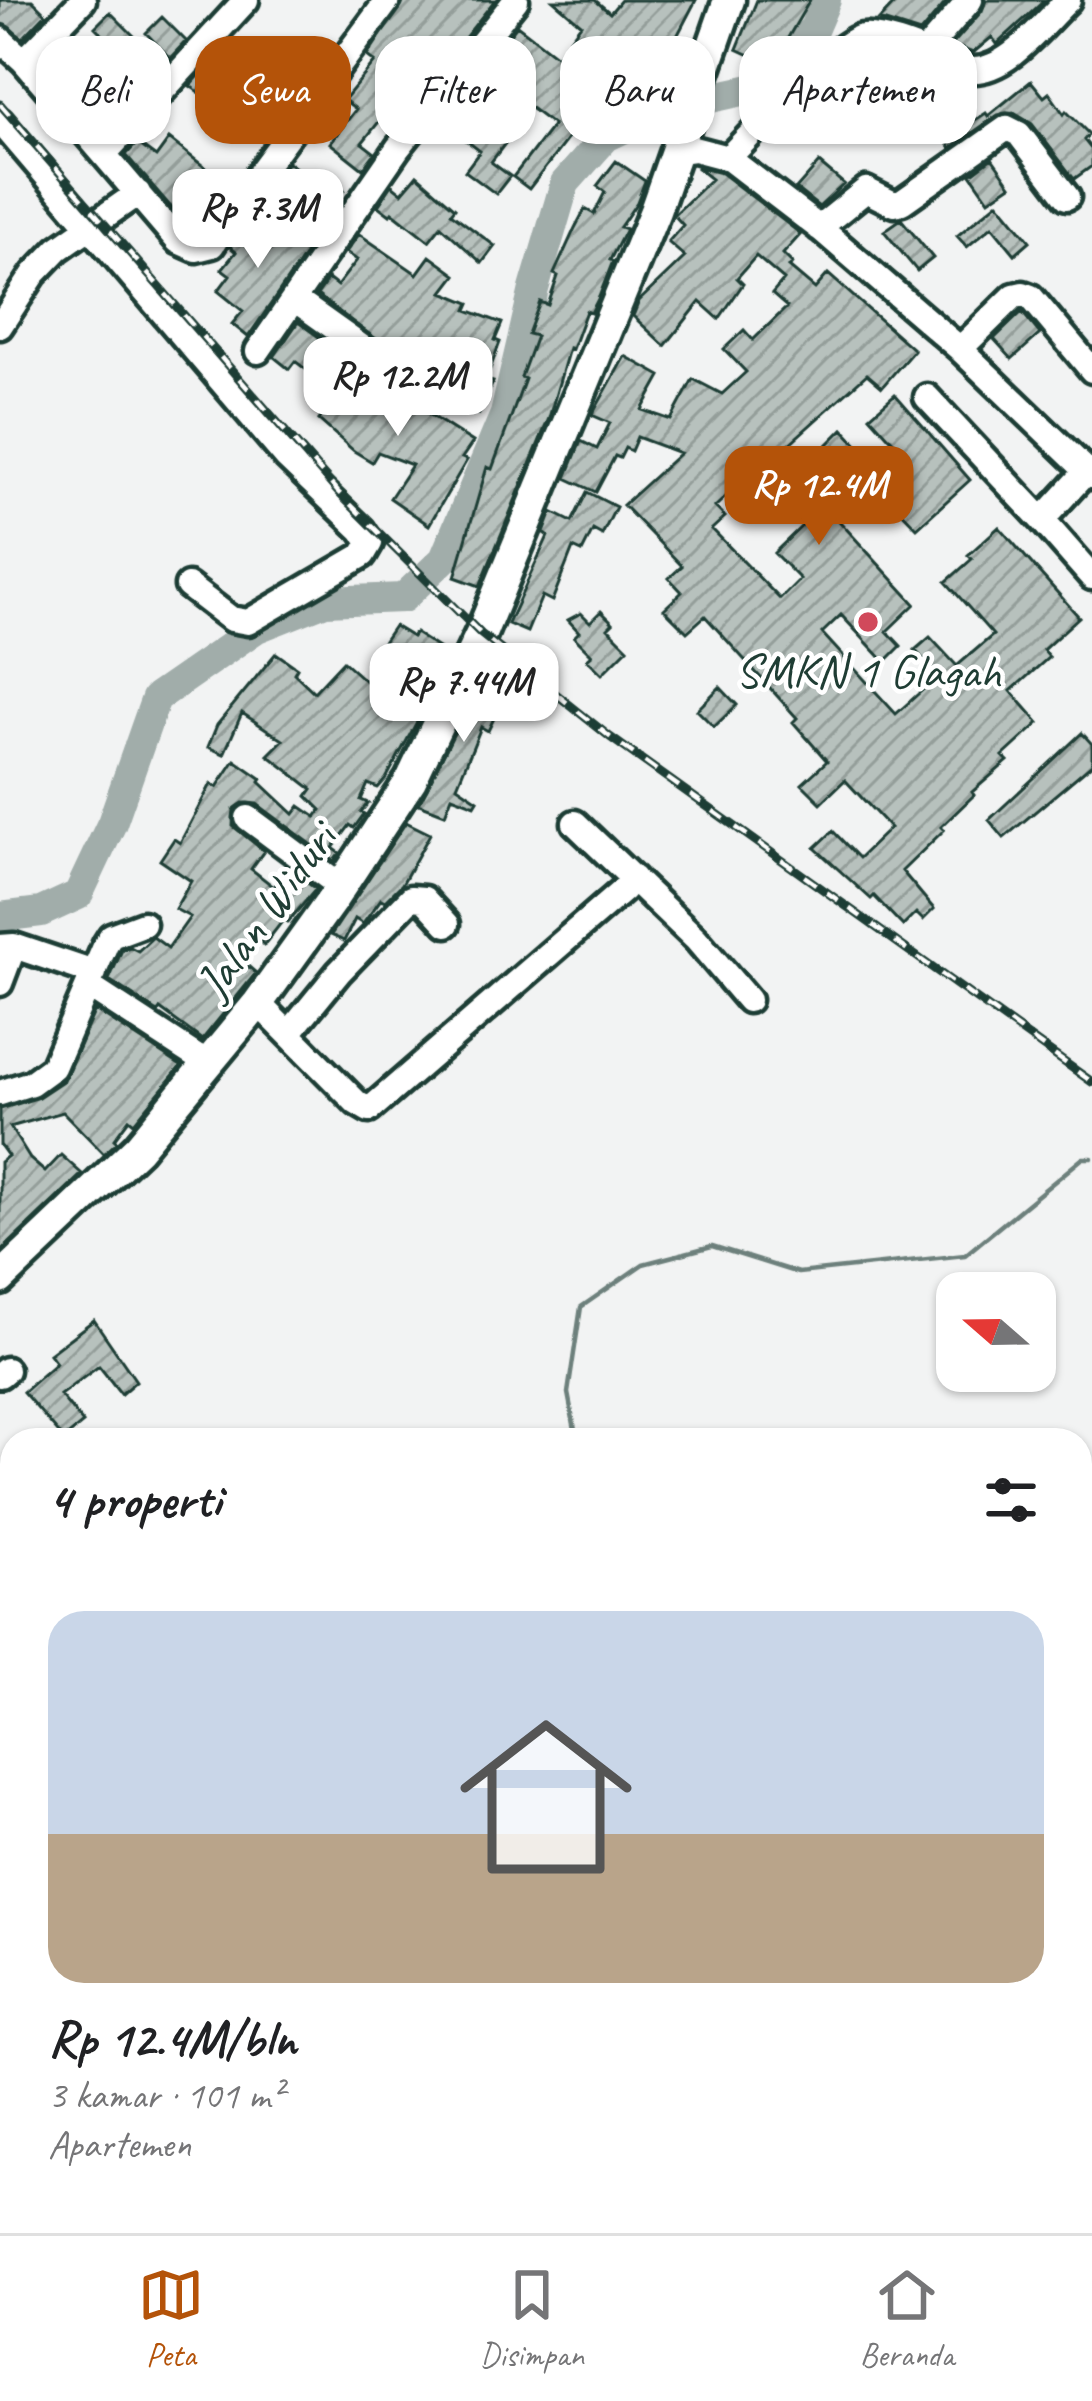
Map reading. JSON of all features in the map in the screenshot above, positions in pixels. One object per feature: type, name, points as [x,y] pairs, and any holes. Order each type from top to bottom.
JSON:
[{"type":"main road","name":"Jalan Widuri","points":[[0,1279],[137,1148],[206,1064],[275,1019],[340,887],[410,780],[452,697],[679,145],[729,0]]},
{"type":"street","points":[[24,61],[83,0]]},
{"type":"street","points":[[105,153],[246,0]]},
{"type":"street","points":[[0,39],[178,241],[196,249],[212,244],[388,0]]},
{"type":"street","points":[[258,351],[398,148],[516,0]]},
{"type":"street","points":[[933,36],[970,0]]},
{"type":"street","points":[[977,68],[985,70],[1006,57],[1068,0]]},
{"type":"street","points":[[0,121],[286,457],[370,543],[363,555],[248,622],[231,619],[188,586]]},
{"type":"street","points":[[819,228],[866,190],[893,204],[902,202],[1007,128],[1018,134],[1067,197]]},
{"type":"street","points":[[728,158],[743,144]]},
{"type":"street","points":[[679,145],[728,158],[819,228],[959,349],[1090,474],[1042,520]]},
{"type":"street","points":[[248,189],[328,249]]},
{"type":"street","points":[[0,326],[34,274],[58,248],[138,193]]},
{"type":"street","points":[[959,349],[1023,293],[1092,370]]},
{"type":"street","points":[[294,299],[384,363]]},
{"type":"street","points":[[327,380],[352,342]]},
{"type":"street","points":[[927,397],[1092,577]]},
{"type":"street","points":[[248,818],[340,887]]},
{"type":"street","points":[[575,823],[696,939],[748,1000]]},
{"type":"street","points":[[447,924],[424,899],[411,898],[339,972],[275,1019],[357,1103],[369,1109],[633,878]]},
{"type":"street","points":[[0,1094],[31,1083],[53,1067],[111,936],[143,924]]},
{"type":"street","points":[[0,983],[7,946],[91,980],[206,1064]]},
{"type":"building","points":[[0,0],[32,0],[46,14],[23,38],[0,23]]},
{"type":"building","points":[[404,0],[495,0],[466,36],[380,36]]},
{"type":"building","points":[[553,0],[595,0],[610,13],[621,0],[696,0],[677,36],[572,36],[581,24]]},
{"type":"building","points":[[757,0],[810,0],[789,36],[742,36]]},
{"type":"building","points":[[898,0],[948,0],[920,33],[879,20]]},
{"type":"building","points":[[986,0],[1045,0],[997,44],[992,37],[977,50],[977,36],[960,36]]},
{"type":"building","points":[[110,12],[134,36],[104,36],[95,27]]},
{"type":"building","points":[[162,17],[186,41],[171,57],[171,36],[146,33]]},
{"type":"building","points":[[517,25],[531,36],[508,36]]},
{"type":"building","points":[[536,40],[557,56],[560,52],[563,144],[529,189],[513,177],[553,125],[536,112]]},
{"type":"building","points":[[375,62],[375,127],[362,143],[375,153],[363,169],[331,144],[351,144],[351,116],[356,109],[351,105],[351,91]]},
{"type":"building","points":[[1031,81],[1089,134],[1084,140],[1092,150],[1092,166],[1074,179],[1032,124],[1014,113],[998,115],[977,130],[977,119],[988,116]]},
{"type":"building","points":[[171,141],[230,187],[217,207],[201,195],[183,221],[126,155],[138,144],[156,157]]},
{"type":"building","points":[[471,144],[505,144],[491,162],[510,176],[496,194],[465,171],[480,151]]},
{"type":"building","points":[[992,158],[1011,185],[989,200],[971,174]]},
{"type":"building","points":[[616,161],[645,181],[620,227],[626,229],[599,297],[591,313],[586,311],[569,348],[549,418],[480,586],[455,577],[487,467],[492,469],[525,379],[521,377],[536,336],[528,334],[540,302],[548,305],[558,276],[554,274],[575,228],[585,209],[594,214],[605,192],[597,186]]},
{"type":"building","points":[[288,162],[313,181],[321,171],[344,190],[324,226],[274,181]]},
{"type":"building","points":[[819,163],[844,184],[819,207],[796,189]]},
{"type":"building","points":[[696,167],[721,173],[801,234],[783,254],[792,263],[789,267],[815,289],[828,274],[914,350],[882,387],[867,374],[758,472],[755,469],[715,507],[725,517],[712,529],[780,599],[800,579],[774,553],[807,521],[802,516],[819,499],[915,604],[887,631],[901,646],[885,662],[841,615],[822,633],[896,714],[938,676],[915,650],[930,637],[957,666],[993,635],[946,582],[999,527],[1079,617],[1043,650],[1049,657],[1011,691],[1039,723],[1003,756],[1008,761],[972,792],[941,827],[944,830],[902,871],[934,909],[923,920],[916,913],[903,926],[815,848],[833,831],[859,858],[890,828],[845,780],[821,803],[802,784],[827,761],[793,722],[797,718],[705,616],[687,632],[664,609],[682,592],[669,578],[682,566],[623,505],[680,453],[637,437],[631,451],[625,448],[620,458],[615,456],[596,492],[566,478],[581,441],[597,449],[610,423],[592,415],[625,356],[661,376],[642,410],[671,420],[693,379],[722,394],[746,372],[724,349],[744,330],[753,340],[787,307],[772,294],[784,280],[756,256],[737,278],[743,284],[719,319],[700,302],[665,346],[633,316],[639,301],[685,257],[668,242],[683,225],[674,215],[711,179]]},
{"type":"building","points":[[417,175],[455,208],[451,213],[495,246],[482,263],[441,226],[429,241],[378,206],[392,185],[402,193]]},
{"type":"building","points":[[998,202],[1030,241],[1015,254],[992,226],[967,247],[957,236]]},
{"type":"building","points":[[252,213],[306,253],[248,337],[232,324],[243,311],[218,291],[230,275],[222,269],[236,252],[230,247]]},
{"type":"building","points":[[901,219],[933,258],[917,271],[884,231]]},
{"type":"building","points":[[359,234],[417,274],[430,256],[456,275],[443,292],[470,303],[467,310],[502,323],[486,380],[493,382],[479,414],[442,400],[453,367],[430,358],[433,352],[414,338],[399,357],[317,295],[328,279],[337,286],[357,260],[346,252]]},
{"type":"building","points":[[1022,312],[1040,334],[1012,359],[994,339]]},
{"type":"building","points":[[298,322],[330,345],[312,374],[295,361],[289,369],[274,357]]},
{"type":"building","points":[[357,364],[473,442],[429,525],[390,498],[412,465],[378,452],[372,462],[319,420],[330,406],[309,390],[312,386],[319,394],[335,394]]},
{"type":"building","points":[[895,394],[970,480],[917,528],[863,472],[852,482],[822,450],[843,429],[877,465],[897,446],[870,416]]},
{"type":"building","points":[[587,492],[616,507],[602,535],[593,530],[582,552],[573,548],[552,601],[542,596],[527,632],[508,624],[548,536],[544,533],[552,512],[572,522]]},
{"type":"building","points":[[601,611],[613,623],[608,628],[628,648],[602,674],[587,659],[592,655],[574,637],[579,632],[568,620],[581,613],[590,622]]},
{"type":"building","points":[[394,626],[412,637],[415,633],[449,655],[439,677],[429,671],[403,705],[419,718],[386,779],[378,788],[368,784],[361,800],[368,803],[364,814],[333,848],[340,853],[334,861],[257,804],[243,803],[234,809],[233,826],[264,851],[251,869],[274,887],[288,869],[316,889],[288,922],[284,919],[264,945],[260,941],[242,961],[256,973],[202,1040],[109,980],[122,950],[138,951],[153,937],[168,948],[190,917],[175,909],[191,881],[160,860],[174,839],[180,843],[211,784],[217,787],[235,760],[262,779],[294,814],[300,806],[316,817],[321,810],[307,796],[312,789],[268,755],[283,740],[242,713],[224,754],[208,747],[217,725],[276,653],[297,668],[294,673],[314,692],[343,661],[370,685],[397,651],[383,642]]},
{"type":"building","points":[[484,672],[510,684],[488,731],[481,727],[457,786],[478,800],[475,805],[452,796],[445,814],[419,804]]},
{"type":"building","points":[[720,687],[737,705],[714,727],[697,710]]},
{"type":"building","points":[[1082,733],[1092,744],[1092,764],[1004,838],[989,820]]},
{"type":"building","points":[[406,822],[430,834],[402,884],[385,901],[381,899],[363,924],[355,919],[344,941],[331,935]]},
{"type":"building","points":[[95,1010],[181,1066],[134,1123],[129,1119],[114,1139],[117,1142],[104,1154],[63,1112],[10,1127],[30,1159],[45,1172],[61,1155],[82,1174],[0,1252],[0,1162],[8,1156],[0,1145],[0,1109],[37,1098],[64,1080]]},
{"type":"building","points":[[94,1320],[136,1381],[121,1394],[99,1366],[60,1395],[83,1423],[77,1428],[54,1428],[23,1392],[56,1363],[49,1354]]},
{"type":"waterway","points":[[0,917],[41,912],[78,895],[112,823],[156,698],[257,628],[325,601],[403,598],[444,559],[505,414],[565,183],[606,137],[670,107],[751,89],[773,74],[814,28],[826,0]]},
{"type":"waterway","points":[[575,1428],[568,1393],[581,1307],[643,1264],[712,1246],[798,1273],[965,1255],[1083,1158],[1092,1158]]},
{"type":"railway","points":[[0,104],[338,492],[481,634],[610,737],[1092,1082]]},
{"type":"place","name":"SMKN 1 Glagah","points":[[868,622]]}]
